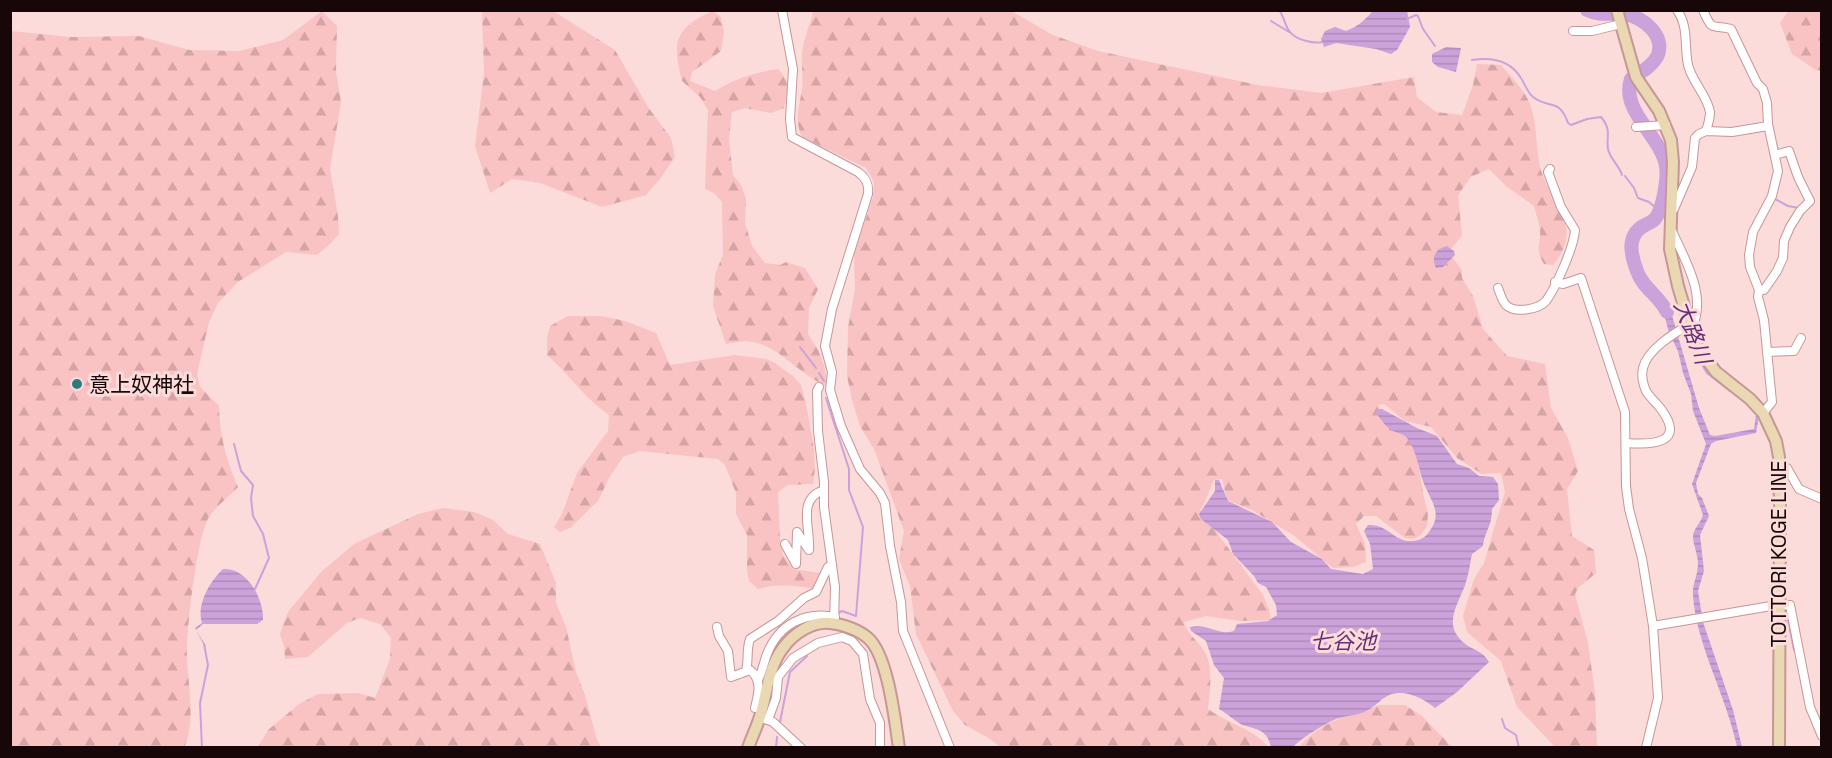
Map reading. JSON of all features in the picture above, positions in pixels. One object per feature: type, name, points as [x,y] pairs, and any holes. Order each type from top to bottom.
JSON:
[{"type":"main road","name":"TOTTORI KOGE LINE","points":[[1619,17],[1635,74],[1666,125],[1673,151],[1670,249],[1690,328],[1698,348],[1716,372],[1750,399],[1763,414],[1776,441],[1779,465],[1779,747]]},
{"type":"main road","points":[[748,747],[761,715],[768,679],[782,649],[794,636],[822,622],[835,620],[868,638],[878,651],[887,679],[899,747]]},
{"type":"street","points":[[782,10],[793,69],[790,118],[792,137],[862,175],[868,184],[868,194],[832,309],[825,346],[832,372],[830,390],[841,426],[861,469],[885,503],[890,546],[901,602],[903,631],[950,747]]},
{"type":"street","points":[[1677,10],[1684,23],[1691,73],[1710,112],[1706,131]]},
{"type":"street","points":[[1703,10],[1710,26],[1731,29],[1757,83],[1763,89],[1778,171],[1772,196],[1753,232],[1750,243],[1750,267],[1759,290],[1758,297],[1764,320],[1772,402],[1763,414]]},
{"type":"street","points":[[1573,32],[1592,31],[1619,17]]},
{"type":"street","points":[[1636,127],[1666,125]]},
{"type":"street","points":[[1626,443],[1657,443],[1666,438],[1667,421],[1645,388],[1643,369],[1652,354],[1668,338],[1690,328],[1698,311],[1698,298],[1692,275],[1670,223],[1692,167],[1695,138],[1706,131],[1732,132],[1768,126]]},
{"type":"street","points":[[1759,290],[1764,290],[1777,271],[1783,258],[1784,241],[1800,211],[1810,201],[1789,151],[1775,155]]},
{"type":"street","points":[[1498,288],[1505,304],[1510,308],[1521,310],[1533,308],[1545,301],[1564,266],[1575,230],[1553,189],[1548,172],[1550,169]]},
{"type":"street","points":[[1555,282],[1563,284],[1580,278],[1583,282],[1625,412],[1626,486],[1629,509],[1642,558],[1653,626],[1658,698],[1646,747]]},
{"type":"street","points":[[1767,352],[1794,351],[1801,338]]},
{"type":"street","points":[[819,387],[817,391],[818,431],[825,522],[835,587],[835,620]]},
{"type":"street","points":[[1779,465],[1786,468],[1799,489],[1821,499]]},
{"type":"street","points":[[785,544],[796,564],[797,532],[809,550],[807,504],[813,496],[824,490]]},
{"type":"street","points":[[746,671],[750,639],[778,621],[804,598],[816,592],[828,567],[832,565]]},
{"type":"street","points":[[1653,626],[1790,605],[1801,669],[1811,710],[1821,736]]},
{"type":"street","points":[[717,627],[719,636],[728,651],[732,677],[746,671],[768,679],[793,658],[818,643],[842,637],[852,641],[863,654],[870,699],[880,723],[880,747]]},
{"type":"street","points":[[761,715],[773,722],[801,747]]},
{"type":"green space","points":[[1789,10],[1821,11],[1821,71],[1792,54],[1780,23]]},
{"type":"green space","points":[[322,11],[337,26],[336,72],[341,102],[330,169],[339,234],[317,255],[286,252],[238,282],[218,303],[209,322],[197,374],[200,387],[219,406],[224,448],[238,487],[209,517],[200,543],[188,628],[190,726],[184,748],[11,747],[11,31],[70,37],[139,36],[189,50],[239,51],[283,40]]},
{"type":"green space","points":[[482,11],[553,11],[615,50],[648,107],[671,138],[675,157],[646,195],[602,207],[540,183],[512,179],[490,193],[475,146],[484,73]]},
{"type":"green space","points":[[713,11],[721,17],[724,32],[721,51],[692,72],[690,81],[715,91],[745,77],[778,69],[787,83],[784,108],[771,113],[745,108],[732,112],[729,139],[733,175],[741,185],[746,199],[745,223],[752,246],[765,263],[780,265],[786,262],[805,268],[818,289],[809,308],[808,334],[824,365],[827,381],[825,385],[805,374],[768,347],[746,341],[726,344],[713,306],[715,275],[723,254],[722,202],[714,193],[705,189],[708,110],[700,97],[682,81],[677,51],[678,40],[685,29],[701,16]]},
{"type":"green space","points":[[813,11],[1011,11],[1053,35],[1098,51],[1258,85],[1321,93],[1414,77],[1417,97],[1436,112],[1462,115],[1473,85],[1477,64],[1501,65],[1529,101],[1540,167],[1563,215],[1566,238],[1562,251],[1553,265],[1544,264],[1539,253],[1540,228],[1534,206],[1507,187],[1489,169],[1471,177],[1458,195],[1462,236],[1450,250],[1473,296],[1483,329],[1507,356],[1545,364],[1551,408],[1568,438],[1578,471],[1567,489],[1572,536],[1594,550],[1596,573],[1579,587],[1575,594],[1588,643],[1595,693],[1597,747],[1555,747],[1517,707],[1501,661],[1467,632],[1463,616],[1474,579],[1484,563],[1505,492],[1501,473],[1482,474],[1457,458],[1431,427],[1405,421],[1384,404],[1378,405],[1385,417],[1401,426],[1415,446],[1428,513],[1427,526],[1421,535],[1414,539],[1405,538],[1376,516],[1364,516],[1356,524],[1365,544],[1366,562],[1354,567],[1333,568],[1293,535],[1252,510],[1227,500],[1222,479],[1214,480],[1200,510],[1263,595],[1271,620],[1241,621],[1206,616],[1184,622],[1190,634],[1203,649],[1209,662],[1208,709],[1249,731],[1268,747],[1000,747],[965,725],[953,711],[916,634],[910,586],[899,559],[904,531],[874,449],[860,426],[852,400],[847,376],[848,327],[855,289],[854,255],[873,197],[874,182],[866,168],[802,137],[798,125],[798,113],[802,85],[802,52]]},
{"type":"green space","points":[[568,316],[601,316],[625,321],[656,333],[670,365],[735,355],[766,359],[793,376],[801,385],[806,404],[815,469],[813,484],[788,485],[778,492],[780,538],[783,555],[793,569],[820,573],[820,579],[814,589],[772,586],[758,589],[749,581],[747,535],[736,514],[736,493],[725,465],[718,459],[639,451],[623,457],[598,501],[570,528],[560,532],[554,527],[562,514],[577,473],[608,431],[609,415],[547,355],[550,326]]},
{"type":"green space","points":[[443,508],[474,512],[493,520],[508,534],[540,544],[556,583],[556,603],[566,627],[576,672],[601,747],[258,747],[268,730],[299,704],[318,694],[358,693],[375,698],[390,659],[391,638],[380,624],[360,618],[347,623],[308,657],[285,659],[280,634],[288,612],[321,572],[354,544],[418,514]]},
{"type":"green space","points":[[1380,705],[1405,705],[1422,716],[1452,747],[1298,748],[1326,725]]},
{"type":"water","points":[[1407,10],[1410,27],[1397,50],[1391,54],[1376,49],[1336,43],[1324,47],[1321,39],[1325,31],[1335,27],[1346,31],[1361,23],[1373,11]]},
{"type":"water","points":[[1446,47],[1461,48],[1456,72],[1438,67],[1432,62],[1432,54]]},
{"type":"water","points":[[1447,246],[1454,251],[1455,255],[1443,267],[1436,268],[1435,254]]},
{"type":"water","points":[[1659,296],[1671,312],[1699,408],[1710,435],[1754,429],[1756,415],[1759,416],[1756,433],[1711,444],[1696,483],[1698,494],[1709,516],[1700,535],[1704,571],[1698,591],[1703,622],[1733,710],[1742,747],[1737,747],[1695,614],[1693,591],[1698,564],[1693,536],[1703,515],[1692,484],[1706,444],[1693,411],[1691,394],[1678,351],[1669,333],[1662,306],[1657,300]]},
{"type":"water","name":"七谷池","points":[[1382,409],[1437,436],[1457,464],[1469,468],[1479,476],[1493,477],[1498,484],[1499,500],[1492,509],[1483,546],[1472,554],[1467,579],[1453,618],[1455,632],[1460,639],[1483,654],[1489,662],[1457,692],[1435,708],[1414,696],[1395,693],[1364,712],[1332,721],[1293,747],[1271,747],[1265,734],[1241,724],[1219,709],[1224,678],[1214,665],[1206,641],[1191,631],[1190,627],[1197,626],[1223,632],[1234,631],[1237,624],[1268,621],[1277,615],[1276,605],[1266,587],[1258,583],[1233,554],[1228,540],[1201,519],[1199,514],[1215,491],[1215,480],[1219,480],[1228,501],[1272,522],[1291,542],[1322,559],[1331,569],[1363,574],[1373,569],[1370,544],[1364,531],[1368,525],[1381,527],[1403,540],[1418,540],[1429,532],[1436,512],[1413,448],[1405,436],[1391,430],[1383,422],[1376,413],[1377,410]]},
{"type":"water","points":[[223,569],[240,573],[257,594],[261,603],[263,620],[257,624],[203,624],[196,630],[195,628],[202,623],[203,601],[213,580]]},
{"type":"waterway","points":[[1279,10],[1287,28],[1293,35],[1305,41],[1322,42]]},
{"type":"waterway","name":"大路川","points":[[1587,10],[1602,14],[1624,14],[1639,19],[1651,29],[1659,42],[1655,61],[1631,79],[1629,91],[1636,113],[1663,155],[1666,166],[1666,185],[1658,214],[1654,220],[1638,230],[1631,247],[1639,277],[1667,312]]},
{"type":"waterway","points":[[1407,19],[1418,16],[1423,29],[1435,46]]},
{"type":"waterway","points":[[1271,21],[1289,32]]},
{"type":"waterway","points":[[1472,60],[1500,61],[1511,67],[1517,72],[1531,95],[1539,101],[1557,107],[1571,125],[1601,117],[1608,129],[1609,153],[1622,175]]},
{"type":"waterway","points":[[1625,176],[1638,198],[1649,202],[1656,208]]},
{"type":"waterway","points":[[1773,198],[1788,206],[1799,208]]},
{"type":"waterway","points":[[1665,216],[1665,229]]},
{"type":"waterway","points":[[1665,238],[1668,264]]},
{"type":"waterway","points":[[1688,337],[1691,345]]},
{"type":"waterway","points":[[800,347],[816,368]]},
{"type":"waterway","points":[[1695,353],[1707,373],[1730,391]]},
{"type":"waterway","points":[[819,373],[824,381]]},
{"type":"waterway","points":[[826,398],[849,469],[849,490],[863,527],[856,616],[842,611],[838,613]]},
{"type":"waterway","points":[[234,444],[241,471],[253,485],[251,498],[253,516],[263,534],[269,558],[255,589]]},
{"type":"waterway","points":[[1786,609],[1794,650]]},
{"type":"waterway","points":[[202,748],[200,703],[208,665],[204,644]]},
{"type":"waterway","points":[[780,722],[790,672],[807,656]]},
{"type":"waterway","points":[[1502,719],[1505,728],[1516,735],[1519,748]]},
{"type":"waterway","points":[[776,748],[777,737]]},
{"type":"place","name":"意上奴神社","points":[[77,384]]}]
